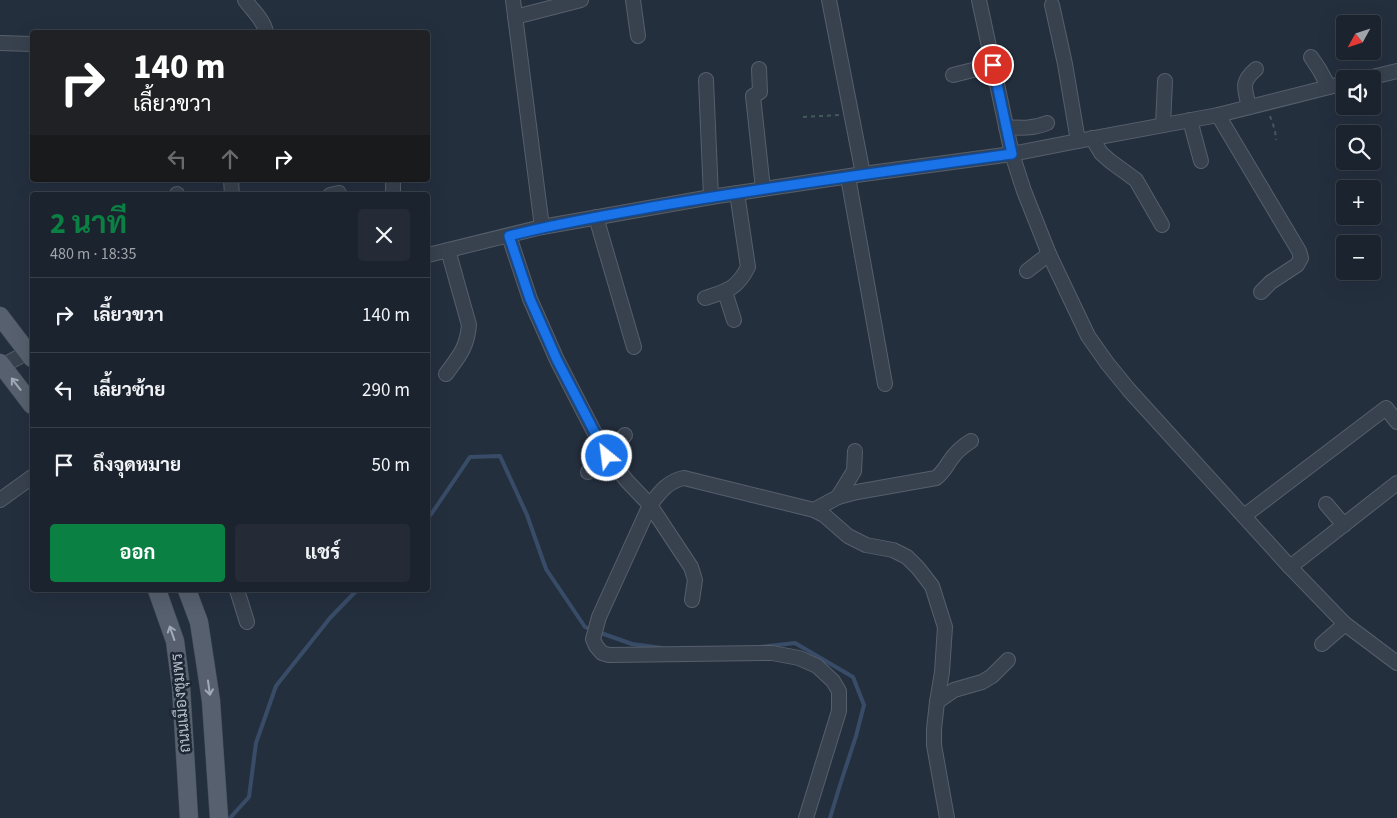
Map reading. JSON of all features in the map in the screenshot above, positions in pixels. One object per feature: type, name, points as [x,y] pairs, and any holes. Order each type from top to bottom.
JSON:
[{"type":"main road","points":[[2,322],[30,353]]},
{"type":"main road","points":[[1,365],[30,402]]},
{"type":"main road","name":"ถนนเมืองชุมพร","points":[[158,592],[175,641],[181,687],[188,811]]},
{"type":"main road","name":"ถนนเมืองชุมพร","points":[[188,592],[199,622],[211,701],[219,811]]},
{"type":"street","points":[[245,0],[266,30]]},
{"type":"street","points":[[512,0],[542,227]]},
{"type":"street","points":[[515,17],[581,0]]},
{"type":"street","points":[[633,0],[638,36]]},
{"type":"street","points":[[829,0],[864,174]]},
{"type":"street","points":[[979,0],[1012,154],[1024,191],[1049,254],[1088,336],[1106,363],[1129,390],[1290,567],[1355,633],[1397,663]]},
{"type":"street","points":[[1052,5],[1065,64],[1078,140]]},
{"type":"street","points":[[0,44],[30,44]]},
{"type":"street","points":[[1311,57],[1329,87]]},
{"type":"street","points":[[954,75],[993,65]]},
{"type":"street","points":[[759,69],[760,92],[753,96],[763,189]]},
{"type":"street","points":[[1249,107],[1244,84],[1248,76],[1256,69]]},
{"type":"street","points":[[1381,75],[1397,71]]},
{"type":"street","points":[[706,80],[711,197]]},
{"type":"street","points":[[1163,125],[1165,81]]},
{"type":"street","points":[[430,254],[542,227],[711,197],[1012,154],[1218,115],[1336,85]]},
{"type":"street","points":[[1218,115],[1299,251],[1301,258],[1297,265],[1271,282],[1261,292]]},
{"type":"street","points":[[1190,120],[1202,160]]},
{"type":"street","points":[[1006,127],[1031,128],[1047,123]]},
{"type":"street","points":[[1092,138],[1106,157],[1136,180],[1162,225]]},
{"type":"street","points":[[848,176],[885,384]]},
{"type":"street","points":[[705,298],[725,292],[736,285],[748,267],[737,193]]},
{"type":"street","points":[[596,217],[634,347]]},
{"type":"street","points":[[509,236],[530,299],[554,352],[606,454],[650,505],[691,567],[696,580],[692,600]]},
{"type":"street","points":[[446,374],[463,351],[468,338],[469,325],[448,250]]},
{"type":"street","points":[[1027,271],[1049,254]]},
{"type":"street","points":[[725,292],[734,320]]},
{"type":"street","points":[[1,365],[30,354]]},
{"type":"street","points":[[1244,516],[1386,408],[1397,422]]},
{"type":"street","points":[[588,472],[624,435]]},
{"type":"street","points":[[814,510],[838,497],[857,492],[936,478],[943,473],[950,460],[960,449],[971,441]]},
{"type":"street","points":[[838,497],[854,471],[856,451]]},
{"type":"street","points":[[0,500],[30,478]]},
{"type":"street","points":[[806,818],[839,711],[838,691],[833,681],[817,666],[799,658],[772,653],[609,655],[602,652],[596,646],[593,639],[599,617],[650,505],[666,486],[675,480],[684,478],[814,510],[824,515],[848,536],[866,545],[893,550],[907,558],[918,568],[932,586],[945,628],[934,745],[947,818]]},
{"type":"street","points":[[1290,567],[1397,483]]},
{"type":"street","points":[[1326,504],[1344,525]]},
{"type":"street","points":[[238,592],[247,622]]},
{"type":"street","points":[[1322,644],[1345,624]]},
{"type":"street","points":[[937,702],[954,690],[982,682],[992,676],[1008,660]]},
{"type":"path","points":[[1265,103],[1275,130],[1276,140]]},
{"type":"path","points":[[804,117],[851,114]]},
{"type":"waterway","points":[[430,516],[470,457],[500,456],[527,515],[546,569],[585,627],[592,630]]},
{"type":"waterway","points":[[230,818],[249,797],[256,743],[276,686],[330,618],[355,592]]},
{"type":"waterway","points":[[598,632],[632,644],[662,648]]},
{"type":"waterway","points":[[760,647],[795,643],[853,677],[864,705],[830,818]]},
{"type":"route","points":[[607,456],[557,360],[530,299],[509,236],[578,220],[711,197],[1012,154],[993,65]]}]
